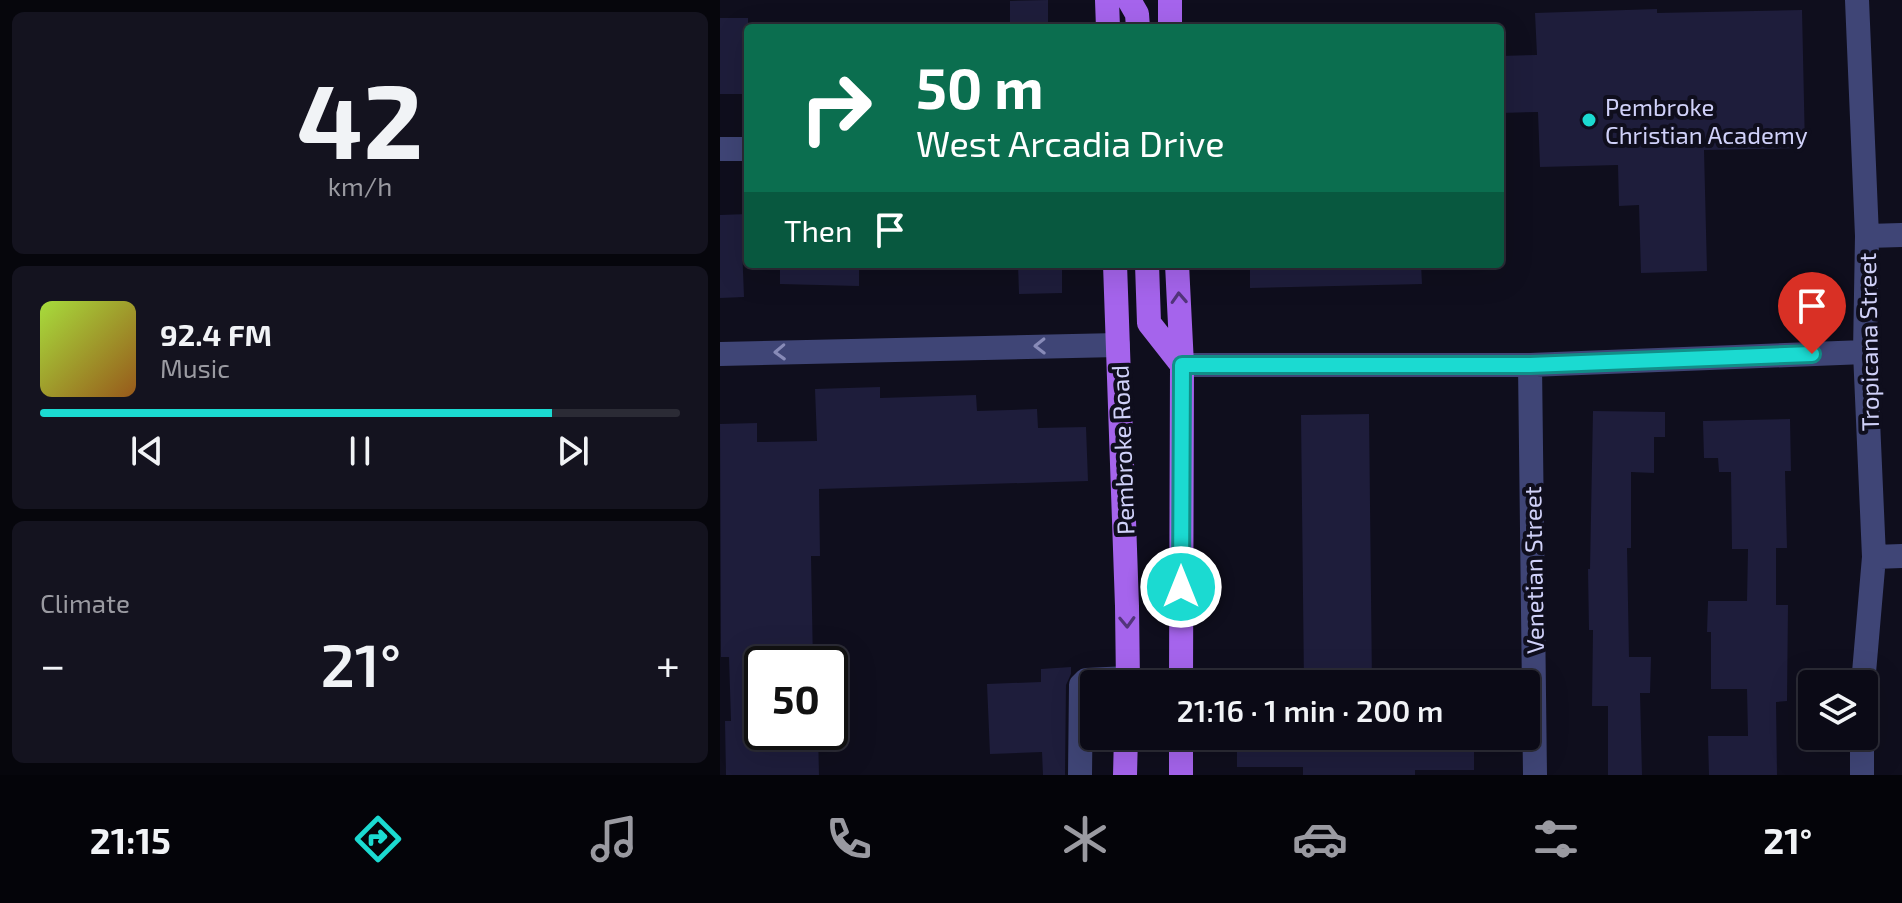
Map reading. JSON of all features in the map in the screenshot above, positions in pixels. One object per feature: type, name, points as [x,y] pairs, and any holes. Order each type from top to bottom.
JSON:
[{"type":"main road","points":[[1107,0],[1108,24]]},
{"type":"main road","points":[[1129,0],[1137,14],[1138,24]]},
{"type":"main road","points":[[1170,0],[1170,24]]},
{"type":"main road","name":"Pembroke Road","points":[[1115,268],[1128,670]]},
{"type":"main road","points":[[1147,268],[1149,323],[1182,365]]},
{"type":"main road","points":[[1177,268],[1182,365],[1181,670]]},
{"type":"main road","points":[[1125,775],[1126,750]]},
{"type":"main road","points":[[1181,750],[1181,775]]},
{"type":"street","name":"Tropicana Street","points":[[1857,0],[1867,236],[1865,352],[1874,557],[1864,670]]},
{"type":"street","points":[[720,149],[744,149]]},
{"type":"street","points":[[1867,236],[1902,235]]},
{"type":"street","points":[[720,354],[1118,345]]},
{"type":"street","points":[[1182,365],[1530,365],[1865,352]]},
{"type":"street","name":"Venetian Street","points":[[1530,365],[1535,775]]},
{"type":"street","points":[[1874,557],[1902,556]]},
{"type":"street","points":[[1080,750],[1080,775]]},
{"type":"street","points":[[1862,750],[1862,775]]},
{"type":"building","points":[[1048,0],[1048,24],[1010,24],[1010,1]]},
{"type":"building","points":[[1657,9],[1657,13],[1802,10],[1805,148],[1704,150],[1707,271],[1641,273],[1639,205],[1619,206],[1618,165],[1540,167],[1538,112],[1504,113],[1504,56],[1537,55],[1535,13]]},
{"type":"building","points":[[720,18],[748,18],[748,24],[744,24],[744,94],[720,94]]},
{"type":"building","points":[[744,214],[744,297],[720,298],[720,215]]},
{"type":"building","points":[[780,268],[859,268],[859,286],[780,284]]},
{"type":"building","points":[[1018,268],[1062,268],[1062,293],[1019,294]]},
{"type":"building","points":[[1250,268],[1421,268],[1422,284],[1250,288]]},
{"type":"building","points":[[880,387],[880,398],[976,395],[977,411],[1037,409],[1038,428],[1086,427],[1088,481],[819,489],[820,556],[811,556],[813,646],[744,646],[744,750],[818,750],[819,775],[726,775],[725,721],[731,721],[729,657],[721,657],[720,424],[757,423],[757,442],[817,441],[815,389]]},
{"type":"building","points":[[1593,411],[1665,412],[1665,437],[1654,437],[1654,473],[1631,472],[1631,548],[1627,548],[1629,657],[1651,657],[1650,693],[1640,693],[1642,775],[1608,775],[1608,706],[1592,706],[1593,630],[1589,630],[1588,569]]},
{"type":"building","points":[[1369,414],[1372,670],[1304,670],[1301,415]]},
{"type":"building","points":[[1790,419],[1791,471],[1785,471],[1787,548],[1776,548],[1776,605],[1788,605],[1787,701],[1776,702],[1777,775],[1709,775],[1708,736],[1748,736],[1747,689],[1711,689],[1711,632],[1707,632],[1708,601],[1747,601],[1748,549],[1732,549],[1731,472],[1719,472],[1718,458],[1704,458],[1703,421]]},
{"type":"building","points":[[1071,667],[1066,685],[1065,775],[1043,775],[1042,752],[990,754],[987,684],[1041,682],[1041,669]]},
{"type":"building","points":[[1237,750],[1474,750],[1474,770],[1415,770],[1415,775],[1303,775],[1303,767],[1237,767]]},
{"type":"place","name":"Pembroke Christian Academy","points":[[1589,120]]},
{"type":"route","points":[[1181,587],[1182,365],[1530,365],[1812,354]]}]
